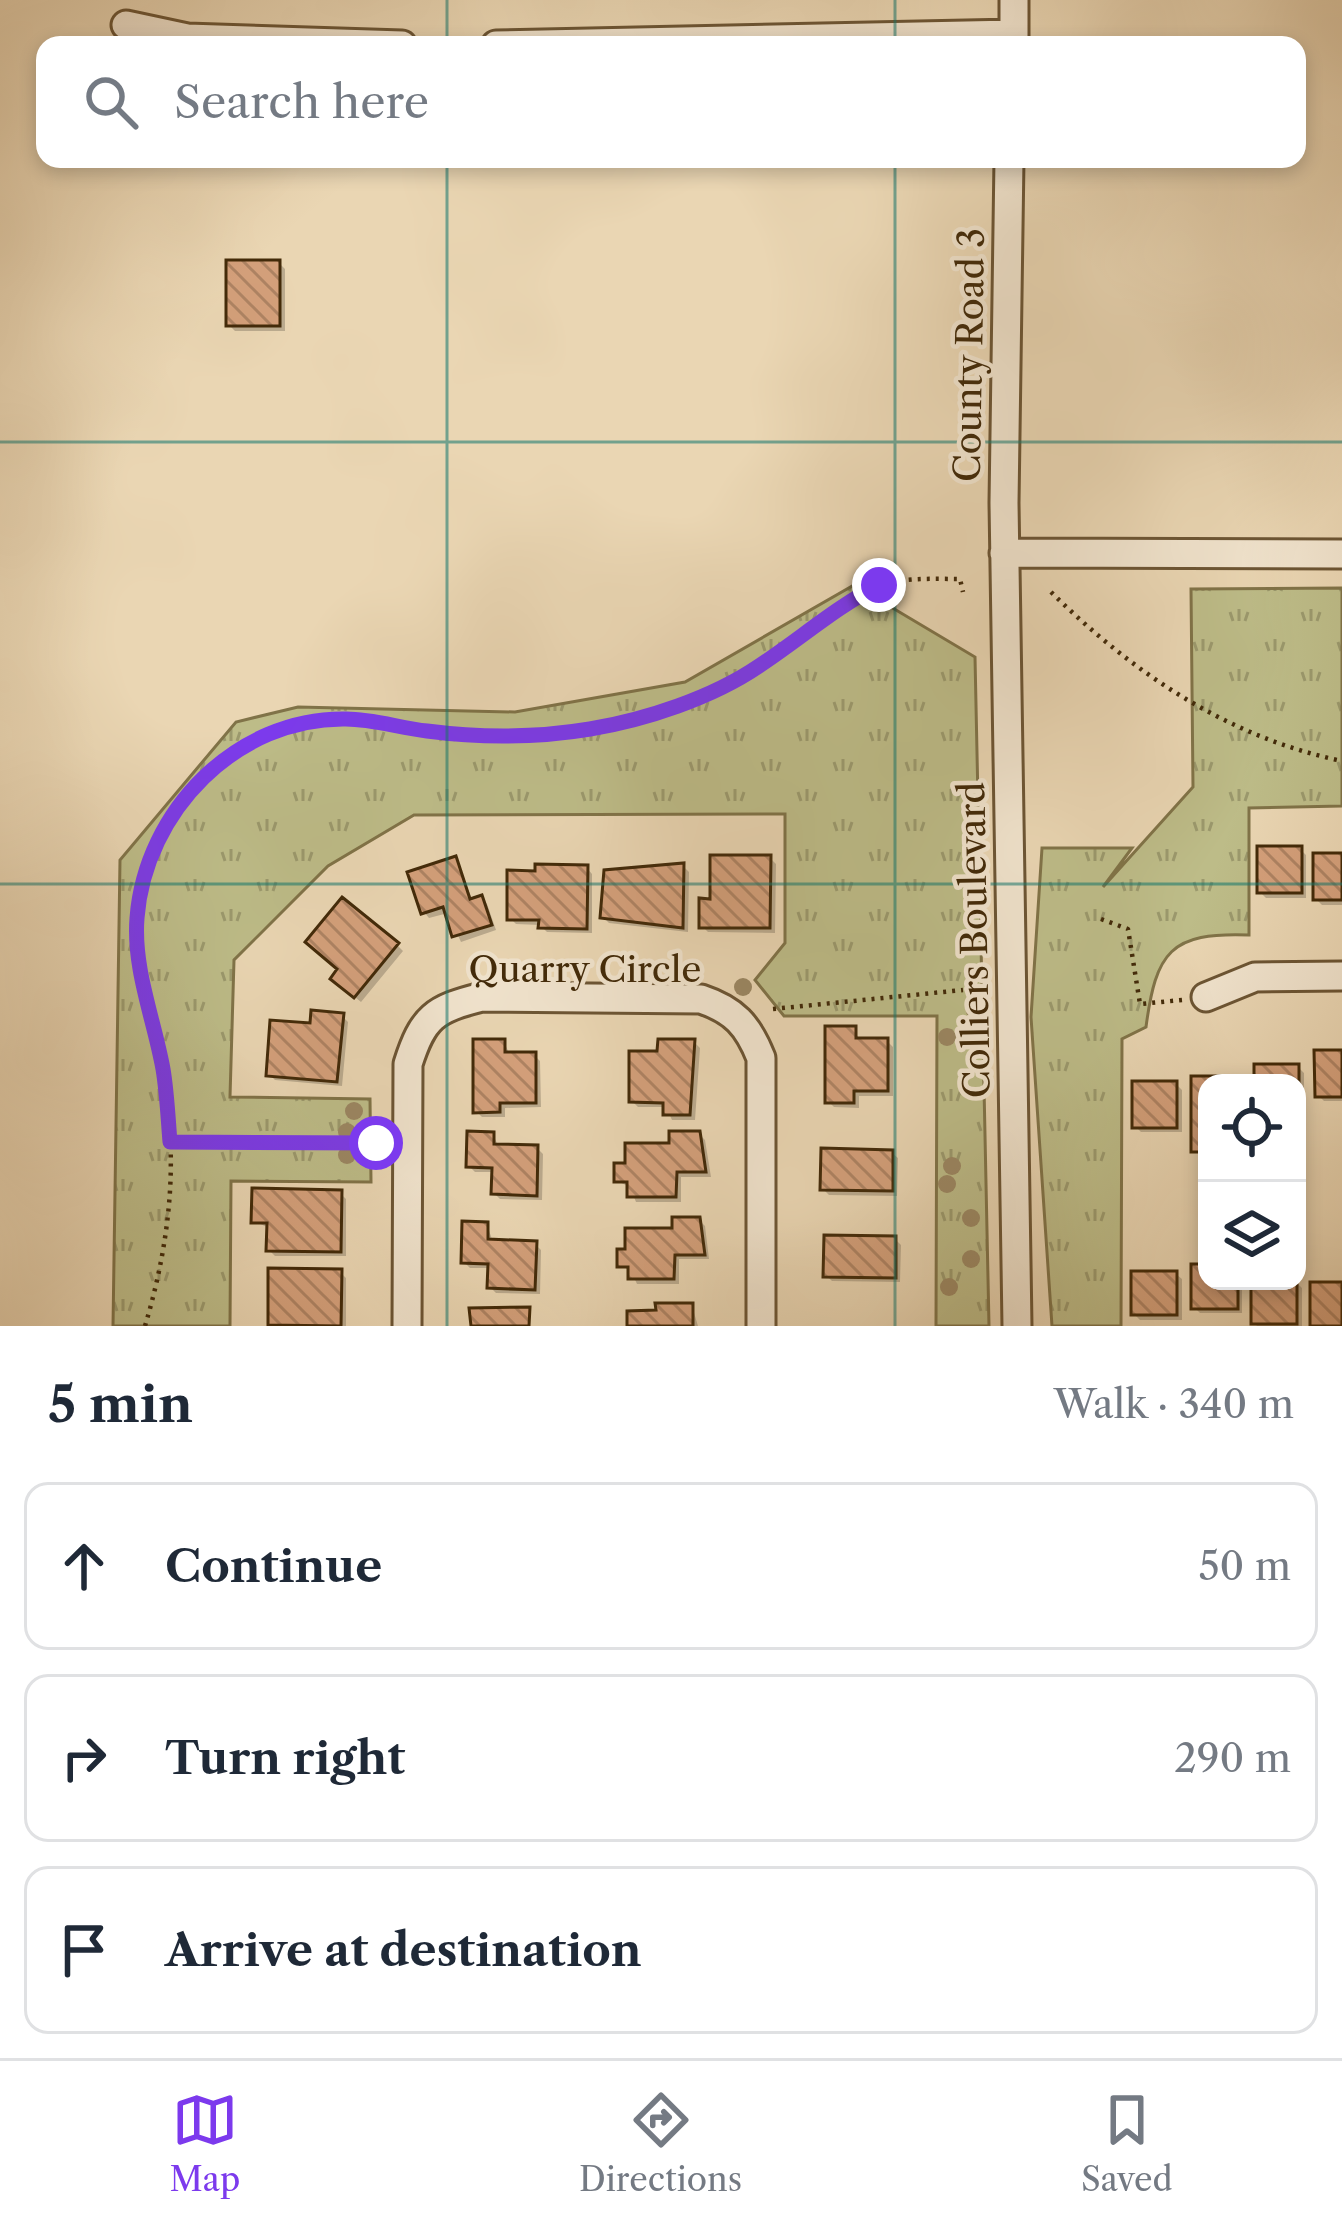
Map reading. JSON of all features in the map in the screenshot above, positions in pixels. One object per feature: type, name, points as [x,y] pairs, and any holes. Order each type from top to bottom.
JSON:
[{"type":"street","points":[[1014,0],[1014,36]]},
{"type":"street","points":[[126,25],[178,36]]},
{"type":"street","name":"County Road 3","points":[[1004,553],[1009,168]]},
{"type":"street","points":[[1004,553],[1342,554]]},
{"type":"street","name":"Colliers Boulevard","points":[[1004,553],[1017,1326]]},
{"type":"street","points":[[1206,997],[1255,977],[1342,976]]},
{"type":"street","name":"Quarry Circle","points":[[407,1326],[408,1064],[420,1026],[449,1005],[482,997],[701,999],[729,1009],[751,1031],[761,1058],[761,1326]]},
{"type":"path","points":[[145,1326],[167,1220],[170,1142],[163,1071],[138,962],[137,918],[158,838],[184,798],[219,762],[248,743],[314,721],[349,718],[506,737],[592,729],[672,707],[754,670],[842,604],[879,585],[960,579],[963,592]]},
{"type":"path","points":[[1051,592],[1128,663],[1174,694],[1224,722],[1342,761]]},
{"type":"path","points":[[1101,919],[1128,929],[1140,1004],[1206,997]]},
{"type":"path","points":[[773,1009],[963,990]]},
{"type":"path","points":[[170,1142],[376,1143]]},
{"type":"green space","points":[[854,585],[975,657],[989,1326],[936,1326],[937,1016],[784,1016],[755,980],[785,943],[785,814],[414,815],[328,866],[234,960],[230,1097],[370,1099],[371,1182],[231,1181],[230,1326],[113,1326],[120,860],[236,722],[298,707],[515,712],[685,682]]},
{"type":"green space","points":[[1342,588],[1342,806],[1249,808],[1249,935],[1184,943],[1162,964],[1146,1027],[1122,1039],[1121,1326],[1052,1326],[1031,1017],[1042,848],[1132,848],[1103,887],[1193,787],[1191,589]]},
{"type":"building","points":[[226,260],[280,260],[280,326],[226,326]]},
{"type":"building","points":[[1257,846],[1302,846],[1302,893],[1257,893]]},
{"type":"building","points":[[1313,853],[1342,853],[1342,900],[1313,900]]},
{"type":"building","points":[[710,855],[771,855],[770,928],[699,928],[699,898],[710,899]]},
{"type":"building","points":[[456,856],[470,899],[482,895],[492,925],[452,937],[443,907],[421,914],[407,872]]},
{"type":"building","points":[[684,863],[683,928],[600,918],[604,870]]},
{"type":"building","points":[[535,864],[588,865],[587,929],[538,928],[539,920],[507,920],[507,870],[535,871]]},
{"type":"building","points":[[342,897],[399,943],[354,998],[330,979],[337,969],[305,942]]},
{"type":"building","points":[[311,1010],[344,1013],[337,1082],[266,1076],[270,1020],[310,1023]]},
{"type":"building","points":[[825,1026],[856,1026],[856,1038],[888,1038],[888,1091],[854,1091],[854,1103],[825,1103]]},
{"type":"building","points":[[473,1039],[505,1039],[505,1052],[536,1052],[536,1103],[500,1103],[500,1112],[473,1113]]},
{"type":"building","points":[[658,1039],[695,1039],[690,1115],[663,1115],[663,1103],[629,1102],[629,1051],[657,1051]]},
{"type":"building","points":[[1314,1050],[1342,1050],[1342,1097],[1315,1097]]},
{"type":"building","points":[[1254,1064],[1299,1064],[1299,1074],[1254,1074]]},
{"type":"building","points":[[1191,1076],[1198,1076],[1198,1152],[1191,1152]]},
{"type":"building","points":[[1132,1081],[1177,1081],[1177,1128],[1132,1128]]},
{"type":"building","points":[[467,1131],[494,1132],[494,1144],[538,1145],[537,1196],[491,1194],[492,1168],[466,1167]]},
{"type":"building","points":[[669,1131],[700,1131],[706,1172],[677,1172],[676,1197],[627,1197],[627,1182],[614,1182],[614,1163],[625,1163],[625,1143],[669,1143]]},
{"type":"building","points":[[821,1148],[893,1150],[893,1191],[820,1190]]},
{"type":"building","points":[[252,1188],[342,1190],[341,1252],[266,1251],[267,1223],[251,1223]]},
{"type":"building","points":[[672,1217],[700,1217],[705,1255],[675,1255],[674,1279],[628,1279],[628,1267],[617,1267],[617,1249],[625,1249],[625,1228],[672,1228]]},
{"type":"building","points":[[462,1221],[488,1222],[488,1239],[537,1241],[535,1290],[487,1288],[488,1264],[461,1263]]},
{"type":"building","points":[[824,1235],[896,1236],[896,1278],[823,1277]]},
{"type":"building","points":[[1191,1264],[1198,1264],[1198,1290],[1238,1290],[1238,1309],[1191,1309]]},
{"type":"building","points":[[268,1268],[342,1269],[341,1326],[268,1325]]},
{"type":"building","points":[[1131,1271],[1177,1271],[1177,1315],[1131,1315]]},
{"type":"building","points":[[1310,1282],[1342,1282],[1342,1326],[1310,1326]]},
{"type":"building","points":[[1251,1290],[1297,1290],[1297,1324],[1251,1324]]},
{"type":"building","points":[[655,1303],[693,1303],[693,1326],[627,1326],[627,1311],[656,1310]]},
{"type":"building","points":[[530,1307],[529,1326],[471,1326],[469,1308]]},
{"type":"route","points":[[376,1143],[170,1142],[163,1071],[138,962],[137,918],[144,876],[158,838],[184,798],[219,762],[248,743],[314,721],[349,718],[506,737],[592,729],[672,707],[754,670],[842,604],[879,585]]}]
